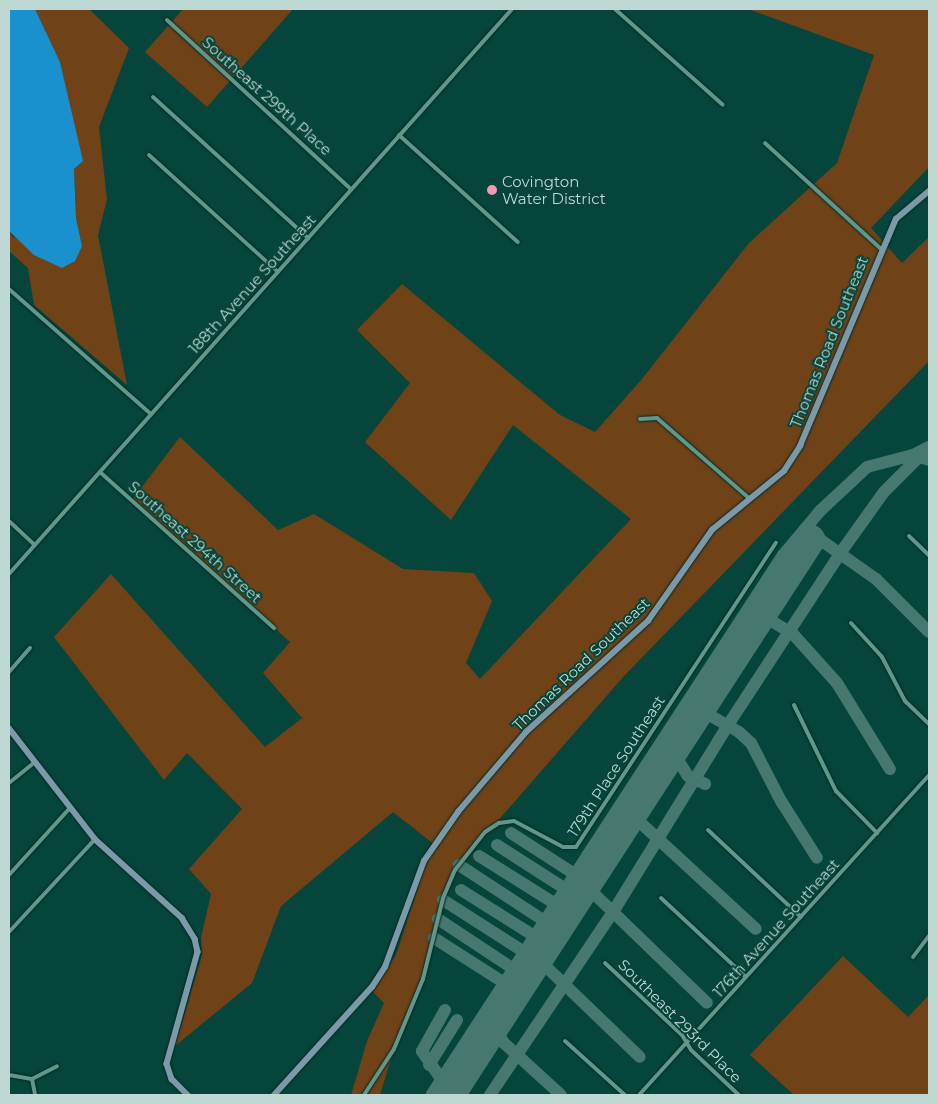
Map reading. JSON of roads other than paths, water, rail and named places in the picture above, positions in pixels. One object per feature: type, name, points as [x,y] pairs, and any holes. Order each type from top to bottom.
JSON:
[{"type":"street","name":"188th Avenue Southeast","points":[[9,574],[512,9]]},
{"type":"street","points":[[615,9],[723,105]]},
{"type":"street","name":"Southeast 299th Place","points":[[167,20],[351,189]]},
{"type":"street","points":[[153,97],[308,238]]},
{"type":"street","points":[[399,134],[518,242]]},
{"type":"street","points":[[765,143],[881,249]]},
{"type":"street","points":[[150,154],[278,272]]},
{"type":"street","name":"Thomas Road Southeast","points":[[274,1095],[372,987],[385,967],[428,854],[458,812],[526,732],[648,621],[712,530],[784,471],[800,446],[840,356],[881,249],[896,219],[929,191]]},
{"type":"street","points":[[9,289],[151,414]]},
{"type":"street","points":[[640,419],[657,418],[750,500]]},
{"type":"street","name":"Southeast 294th Street","points":[[100,472],[274,628]]},
{"type":"street","points":[[9,521],[35,545]]},
{"type":"street","points":[[909,536],[929,555]]},
{"type":"street","name":"179th Place Southeast","points":[[364,1095],[394,1049],[423,979],[443,900],[455,870],[486,832],[499,823],[514,821],[563,847],[576,847],[776,543]]},
{"type":"street","points":[[851,622],[882,657],[905,701],[929,724]]},
{"type":"street","points":[[9,672],[30,648]]},
{"type":"street","points":[[794,705],[836,791],[877,833]]},
{"type":"street","points":[[10,732],[95,839],[182,918],[196,939],[198,952],[167,1064],[172,1079],[188,1095]]},
{"type":"street","points":[[9,783],[35,762]]},
{"type":"street","name":"176th Avenue Southeast","points":[[640,1095],[929,775]]},
{"type":"street","points":[[9,875],[70,808]]},
{"type":"street","points":[[708,830],[800,917]]},
{"type":"street","points":[[9,932],[95,839]]},
{"type":"street","points":[[661,898],[746,977]]},
{"type":"street","points":[[913,957],[929,936]]},
{"type":"street","name":"Southeast 293rd Place","points":[[605,963],[687,1043],[691,1050],[739,1095]]},
{"type":"street","points":[[564,1041],[625,1095]]},
{"type":"street","points":[[9,1075],[32,1079],[57,1066]]},
{"type":"street","points":[[32,1079],[35,1095]]},
{"type":"water","points":[[9,9],[35,9],[60,62],[83,161],[74,169],[76,218],[82,246],[75,261],[62,268],[34,255],[9,231]]},
{"type":"place","name":"Covington Water District","points":[[492,190]]}]
